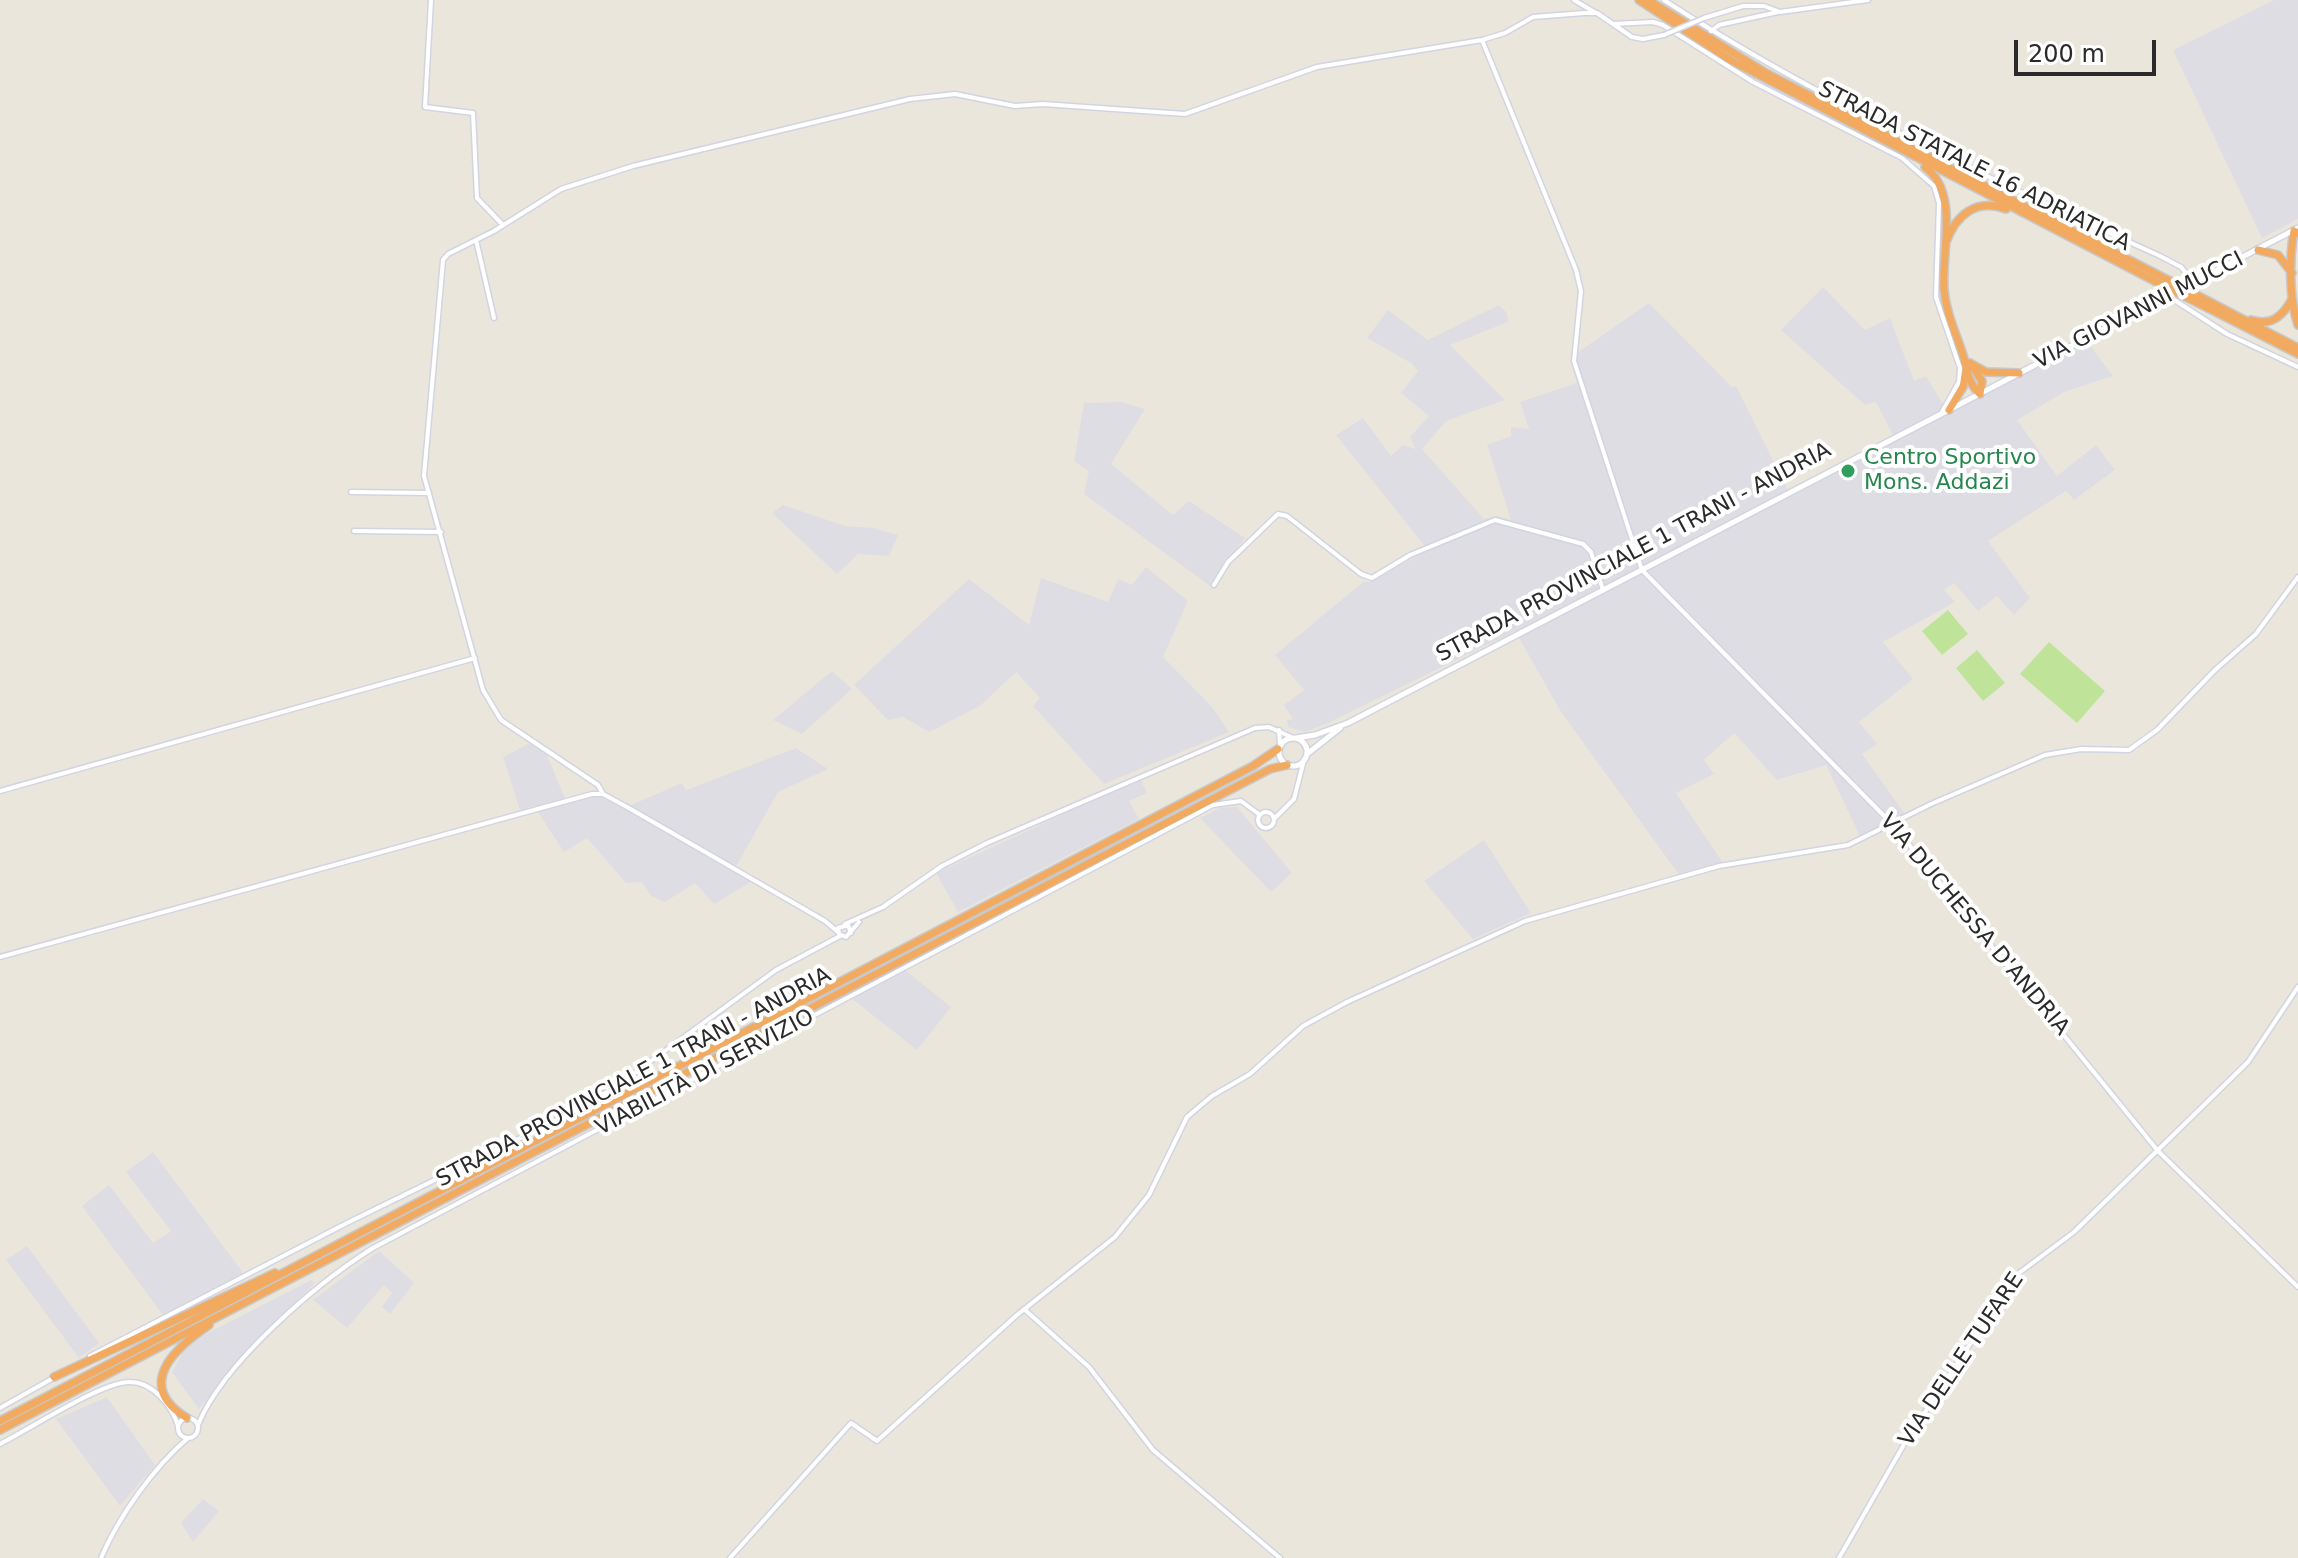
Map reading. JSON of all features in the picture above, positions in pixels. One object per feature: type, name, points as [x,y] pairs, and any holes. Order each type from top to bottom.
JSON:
[{"type":"highway","name":"STRADA STATALE 16 ADRIATICA","points":[[1639,0],[1732,61],[2071,237],[2298,348]]},
{"type":"highway","name":"STRADA STATALE 16 ADRIATICA","points":[[1648,0],[1766,73],[2169,285]]},
{"type":"highway","points":[[1896,147],[1938,179],[1944,198],[1947,312],[1968,366],[1982,381],[1980,394]]},
{"type":"highway","points":[[1944,248],[1958,218],[1977,206],[1987,205],[2008,209],[2071,237]]},
{"type":"highway","points":[[2297,231],[2293,297],[2298,325]]},
{"type":"highway","points":[[2258,250],[2278,255],[2295,275]]},
{"type":"highway","points":[[2209,305],[2266,323],[2283,314],[2293,297]]},
{"type":"highway","name":"STRADA STATALE 16 ADRIATICA","points":[[2209,305],[2298,354]]},
{"type":"highway","points":[[1968,366],[1986,372],[2019,373]]},
{"type":"highway","points":[[1949,410],[1963,387],[1968,366]]},
{"type":"highway","name":"STRADA PROVINCIALE 1 TRANI - ANDRIA","points":[[0,1421],[1240,773],[1279,747]]},
{"type":"highway","name":"STRADA PROVINCIALE 1 TRANI - ANDRIA","points":[[0,1430],[1270,769],[1287,765]]},
{"type":"highway","points":[[54,1377],[210,1301],[318,1255]]},
{"type":"highway","points":[[187,1418],[171,1403],[164,1389],[165,1366],[188,1337],[238,1305]]},
{"type":"main road","name":"VIA GIOVANNI MUCCI","points":[[1980,394],[2297,231]]},
{"type":"main road","name":"STRADA PROVINCIALE 1 TRANI - ANDRIA","points":[[1279,747],[1293,738],[1315,735],[1348,723],[1980,394]]},
{"type":"main road","name":"STRADA PROVINCIALE 1 TRANI - ANDRIA","points":[[1287,765],[1296,765],[1348,723]]},
{"type":"main road","points":[[1293,738],[1303,742],[1305,758]]},
{"type":"main road","points":[[1279,747],[1280,758],[1287,765]]},
{"type":"street","points":[[431,0],[425,107],[473,113],[477,198],[503,225]]},
{"type":"street","points":[[1574,0],[1611,24],[1643,39],[1664,35],[1743,6],[1764,6],[1780,12]]},
{"type":"street","points":[[1664,0],[1771,67],[1946,157],[2160,256],[2181,267],[2194,282]]},
{"type":"street","points":[[1711,31],[1719,25],[1780,12],[1868,0]]},
{"type":"street","points":[[861,920],[846,937],[839,934],[825,921],[603,794],[598,785],[501,720],[483,690],[424,476],[443,260],[561,189],[619,170],[910,99],[955,94],[1001,104],[1185,114],[1317,67],[1482,40],[1505,33],[1533,17],[1597,13]]},
{"type":"street","points":[[1611,24],[1630,26],[1653,22],[1663,25],[1753,82],[1902,158],[1934,186],[1939,203],[1936,297],[1960,374],[1941,414]]},
{"type":"street","points":[[1482,40],[1576,270],[1581,291],[1574,361],[1642,570]]},
{"type":"street","points":[[476,240],[494,318]]},
{"type":"street","points":[[2168,296],[2227,334],[2298,367]]},
{"type":"street","points":[[351,492],[429,493]]},
{"type":"street","points":[[1214,585],[1228,562],[1278,514],[1287,516],[1361,574],[1372,578],[1410,555],[1486,522],[1503,520],[1583,544],[1591,552],[1603,590]]},
{"type":"street","points":[[354,531],[441,532]]},
{"type":"street","name":"VIA DUCHESSA D'ANDRIA","points":[[1642,570],[1893,825],[2158,1151],[2298,1287]]},
{"type":"street","points":[[730,1558],[851,1423],[877,1441],[1024,1309],[1091,1259],[1138,1212],[1187,1117],[1212,1096],[1250,1074],[1303,1026],[1347,1002],[1525,921],[1719,866],[1848,845],[1931,804],[2045,755],[2081,749],[2118,752],[2139,745],[2256,634],[2298,577]]},
{"type":"street","points":[[0,791],[475,658]]},
{"type":"street","points":[[825,921],[843,925],[861,920],[942,866],[987,843],[1243,731],[1262,726],[1279,730],[1293,738]]},
{"type":"street","points":[[1279,730],[1279,747]]},
{"type":"street","points":[[1274,819],[1269,813],[1260,815],[1259,822],[1264,827],[1271,825],[1294,799],[1305,758]]},
{"type":"street","points":[[0,957],[603,794]]},
{"type":"street","name":"VIABILITÀ DI SERVIZIO","points":[[198,1425],[205,1408],[262,1340],[337,1273],[373,1248],[1213,805],[1241,801],[1260,815]]},
{"type":"street","points":[[843,925],[851,933]]},
{"type":"street","points":[[0,1408],[305,1244],[574,1111],[614,1088],[776,970],[839,934],[843,925]]},
{"type":"street","points":[[2158,1151],[2248,1062],[2298,987]]},
{"type":"street","name":"VIA DELLE TUFARE","points":[[1839,1558],[1906,1441],[2015,1276],[2074,1232],[2158,1151]]},
{"type":"street","points":[[1024,1309],[1089,1367],[1153,1450],[1280,1558]]},
{"type":"street","points":[[0,1444],[94,1394],[127,1381],[150,1388],[168,1405],[178,1426],[174,1450]]},
{"type":"street","points":[[101,1558],[127,1512],[174,1450],[196,1434],[198,1425],[187,1418],[178,1426]]},
{"type":"street","points":[[179,1434],[188,1438]]},
{"type":"shaded area","points":[[2274,0],[2298,0],[2298,219],[2262,238],[2173,50]]},
{"type":"shaded area","points":[[1823,287],[1865,330],[1890,318],[1914,381],[1926,376],[1948,413],[2087,342],[2113,376],[2066,391],[2017,420],[2057,476],[2096,445],[2115,470],[2074,500],[2066,491],[1988,541],[2030,598],[2014,615],[1997,596],[1978,611],[1954,583],[1944,590],[1955,602],[1883,642],[1913,679],[1859,722],[1877,744],[1862,754],[1905,814],[1860,836],[1826,765],[1777,780],[1734,733],[1704,760],[1714,774],[1676,793],[1723,863],[1680,876],[1561,712],[1515,631],[1330,722],[1305,732],[1288,727],[1287,720],[1293,719],[1284,705],[1304,690],[1275,655],[1363,582],[1370,582],[1428,550],[1336,435],[1363,418],[1391,456],[1403,445],[1416,449],[1410,437],[1429,416],[1401,393],[1418,371],[1411,363],[1367,338],[1388,310],[1428,340],[1499,305],[1507,313],[1508,322],[1450,345],[1505,400],[1446,421],[1422,449],[1484,519],[1497,516],[1511,520],[1487,445],[1511,436],[1511,427],[1529,429],[1520,402],[1577,383],[1571,357],[1649,303],[1732,387],[1736,386],[1791,497],[1896,441],[1876,402],[1865,405],[1781,330]]},
{"type":"shaded area","points":[[1122,402],[1145,409],[1111,464],[1173,515],[1189,501],[1245,538],[1210,586],[1084,494],[1089,471],[1074,461],[1084,403]]},
{"type":"shaded area","points":[[783,505],[845,526],[873,528],[898,535],[889,556],[858,554],[837,574],[772,513]]},
{"type":"shaded area","points":[[1146,567],[1188,601],[1163,657],[1212,707],[1229,732],[1104,784],[1033,706],[1040,698],[1016,672],[980,706],[929,732],[903,717],[888,720],[854,685],[969,579],[1029,625],[1041,578],[1108,602],[1118,579],[1132,585]]},
{"type":"shaded area","points":[[832,671],[852,689],[802,734],[773,720]]},
{"type":"shaded area","points":[[532,742],[545,751],[567,803],[598,796],[624,808],[682,783],[686,790],[796,748],[828,769],[778,792],[734,870],[751,882],[714,904],[695,883],[665,902],[651,896],[642,882],[626,883],[587,838],[564,852],[534,806],[520,810],[503,757]]},
{"type":"shaded area","points":[[1140,779],[1147,793],[1129,801],[1139,819],[958,912],[936,873]]},
{"type":"shaded area","points":[[1237,807],[1292,873],[1271,892],[1200,818],[1219,808]]},
{"type":"shaded area","points":[[1484,840],[1531,913],[1473,939],[1424,881]]},
{"type":"shaded area","points":[[905,970],[951,1007],[917,1050],[851,998]]},
{"type":"shaded area","points":[[153,1152],[244,1274],[163,1315],[82,1206],[109,1185],[153,1243],[171,1231],[126,1172]]},
{"type":"shaded area","points":[[27,1246],[99,1343],[79,1358],[6,1260]]},
{"type":"shaded area","points":[[379,1251],[414,1283],[390,1314],[382,1307],[392,1293],[384,1285],[347,1328],[313,1300]]},
{"type":"shaded area","points":[[311,1280],[315,1283],[259,1339],[199,1409],[172,1372],[184,1350],[200,1337]]},
{"type":"shaded area","points":[[107,1397],[155,1465],[120,1506],[56,1419]]},
{"type":"shaded area","points":[[203,1499],[219,1511],[193,1542],[181,1523]]},
{"type":"green space","points":[[1948,610],[1968,634],[1942,655],[1922,631]]},
{"type":"green space","points":[[2049,642],[2105,691],[2077,723],[2020,674]]},
{"type":"green space","points":[[1977,650],[2005,683],[1983,701],[1956,668]]},
{"type":"place","name":"Centro Sportivo Mons. Addazi","points":[[1848,471]]}]
